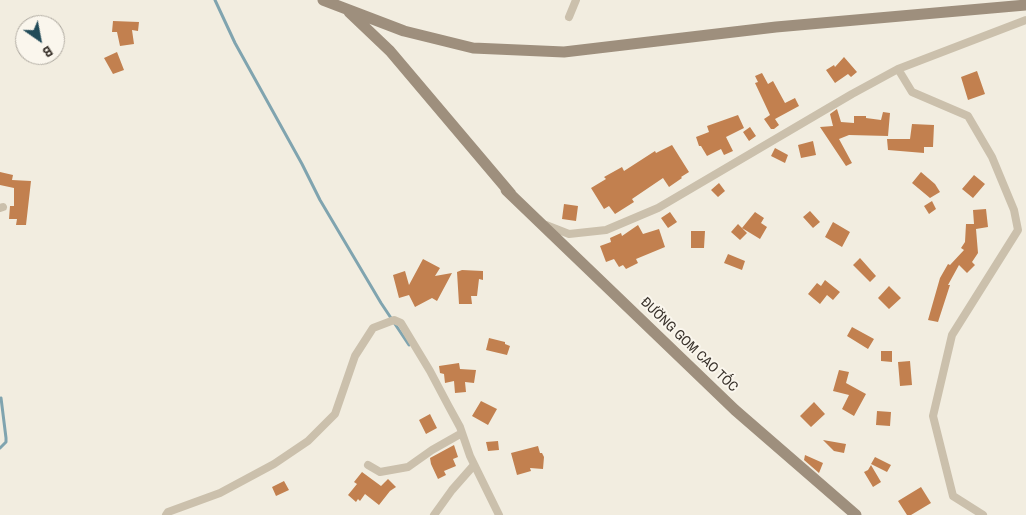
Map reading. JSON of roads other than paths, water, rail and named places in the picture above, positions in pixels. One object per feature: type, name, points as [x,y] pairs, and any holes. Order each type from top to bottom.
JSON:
[{"type":"main road","points":[[323,0],[341,4],[404,31],[473,48],[564,52],[776,27],[1026,6]]},
{"type":"main road","points":[[341,4],[390,51],[506,190],[542,223]]},
{"type":"main road","name":"ĐƯỜNG GOM CAO TỐC","points":[[506,190],[735,410],[856,515]]},
{"type":"street","points":[[569,17],[576,0]]},
{"type":"street","points":[[542,223],[569,234],[606,230],[658,208],[898,69],[1026,20]]},
{"type":"street","points":[[898,69],[912,92],[968,116],[992,156],[1014,210],[1018,230],[952,335],[934,416],[953,496],[983,515]]},
{"type":"street","points":[[166,515],[168,512],[220,494],[274,464],[308,440],[335,414],[355,356],[373,328],[394,320],[401,323],[430,371],[462,433],[474,465],[499,515]]},
{"type":"street","points":[[368,465],[380,472],[408,467],[432,450],[462,433]]},
{"type":"street","points":[[434,515],[452,490],[474,465]]},
{"type":"waterway","points":[[215,0],[235,43],[320,200],[381,303],[409,345]]},
{"type":"waterway","points":[[0,448],[6,442],[1,398]]}]
